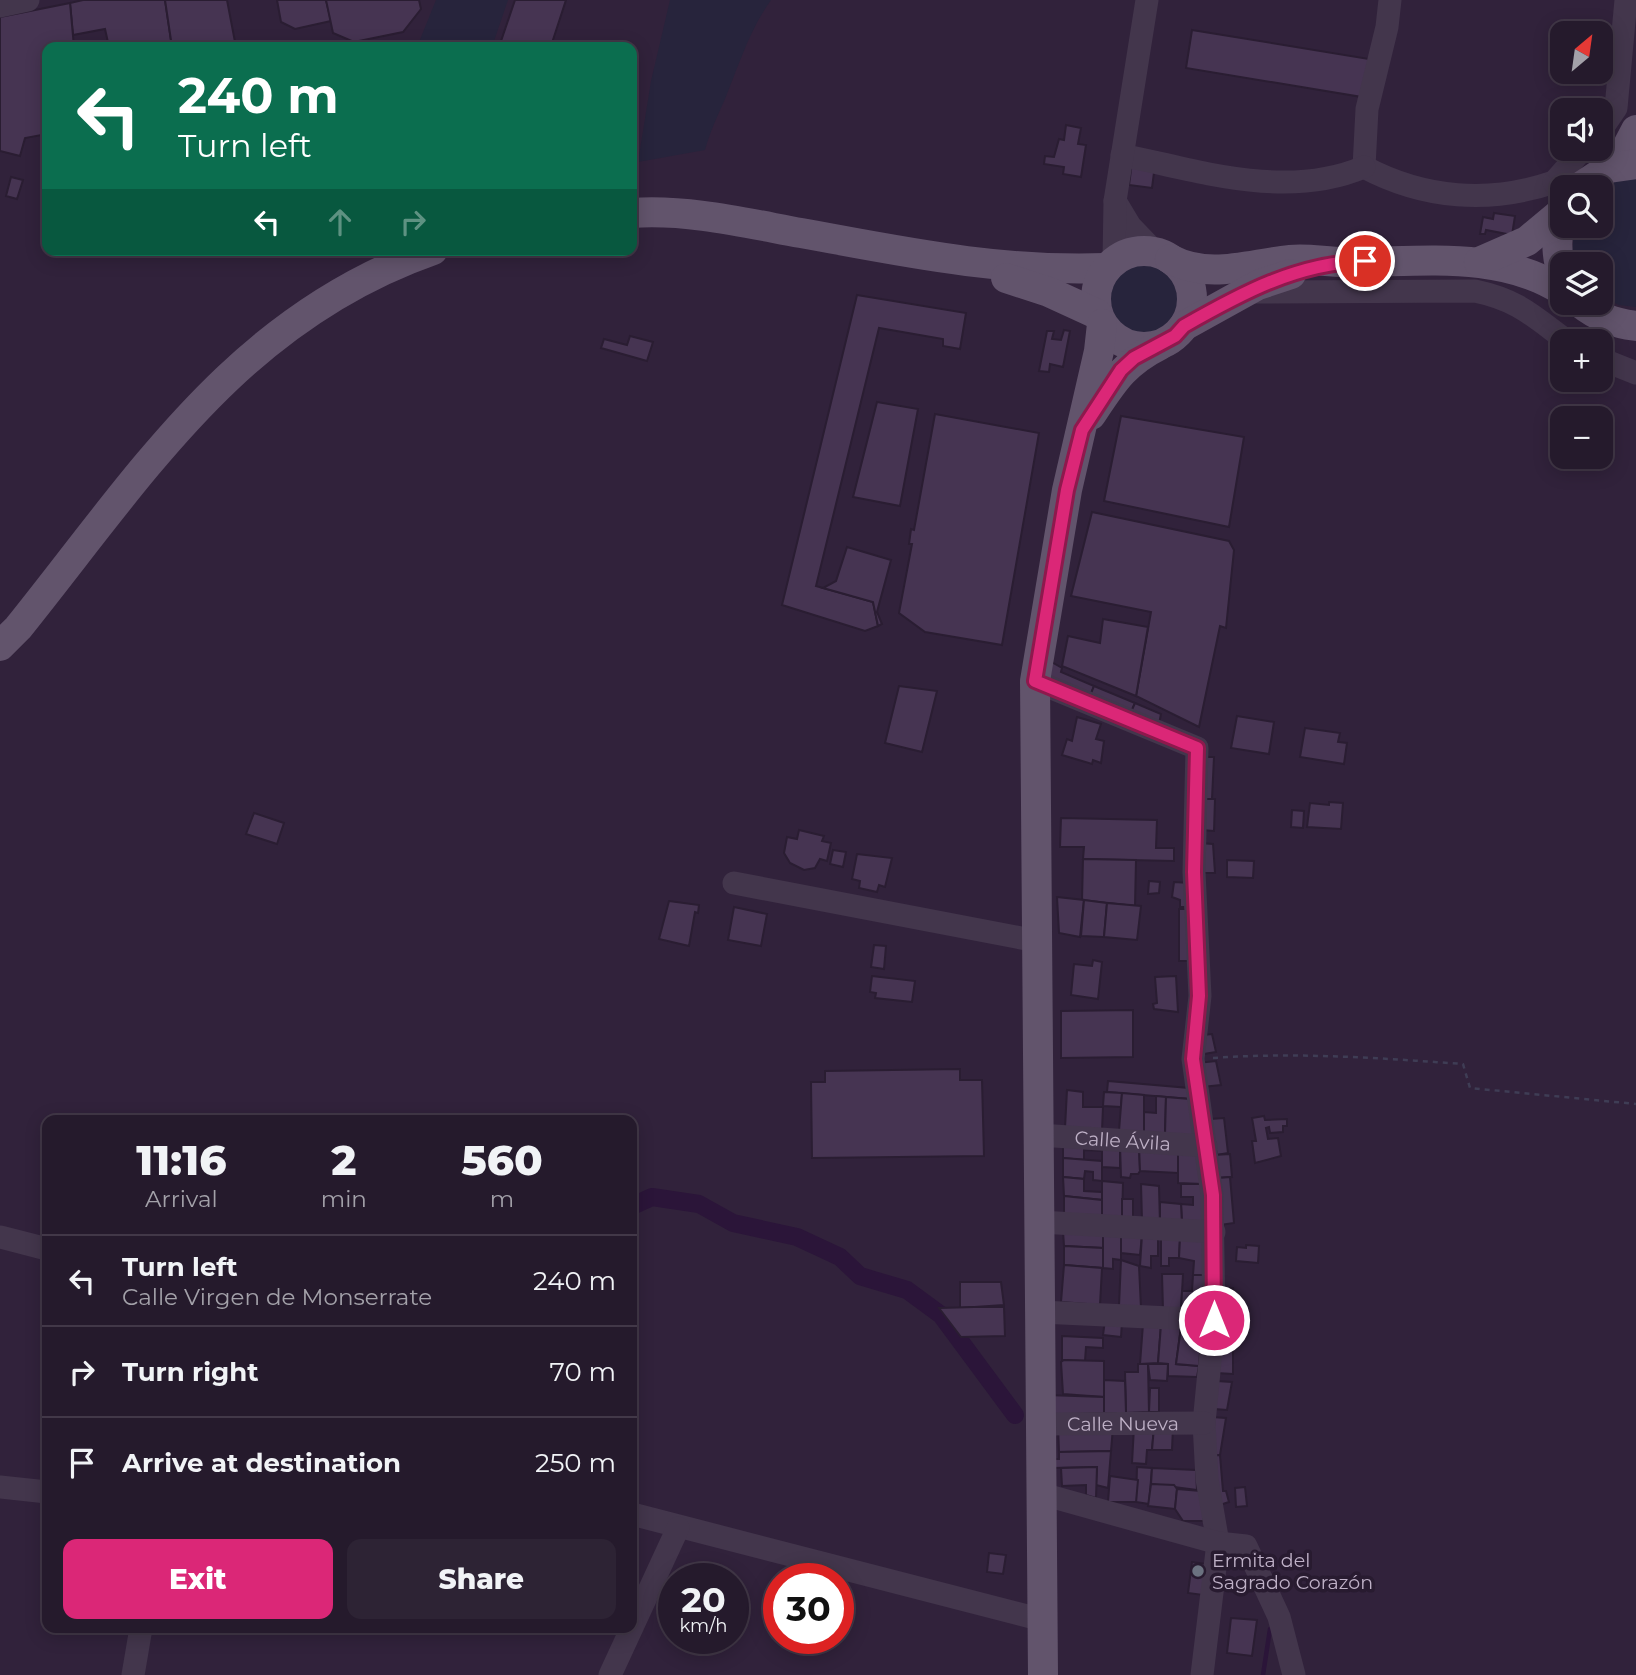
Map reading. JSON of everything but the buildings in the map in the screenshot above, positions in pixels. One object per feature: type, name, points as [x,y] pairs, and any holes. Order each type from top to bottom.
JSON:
[{"type":"main road","points":[[1596,175],[1623,166],[1625,151],[1636,130]]},
{"type":"main road","points":[[637,213],[714,217],[959,262],[1053,270],[1110,264],[1133,252],[1163,255],[1183,266],[1216,272],[1292,260],[1479,262],[1527,272],[1550,284]]},
{"type":"main road","points":[[1479,262],[1527,242],[1550,222]]},
{"type":"main road","points":[[1110,264],[1098,282],[1095,298],[1100,319],[1111,335],[1136,347],[1174,335],[1192,297],[1182,269],[1163,255]]},
{"type":"main road","points":[[0,646],[18,628],[192,411],[242,363],[308,311],[417,256]]},
{"type":"main road","points":[[959,262],[1049,292],[1100,319]]},
{"type":"main road","points":[[1082,430],[1121,370],[1134,358],[1245,292],[1297,272],[1343,262]]},
{"type":"main road","points":[[1596,315],[1618,324],[1636,326]]},
{"type":"main road","points":[[1043,1675],[1035,681],[1067,490],[1082,430],[1100,319]]},
{"type":"street","points":[[0,6],[28,0]]},
{"type":"street","points":[[1110,264],[1115,201],[1147,0]]},
{"type":"street","points":[[1364,167],[1367,109],[1387,27],[1390,0]]},
{"type":"street","points":[[1613,112],[1616,108],[1626,0]]},
{"type":"street","points":[[1122,155],[1240,179],[1276,183],[1345,175],[1364,167],[1413,188],[1444,194],[1524,192],[1550,188]]},
{"type":"street","points":[[1115,201],[1130,226],[1163,255]]},
{"type":"street","points":[[1245,292],[1475,291],[1503,297],[1522,307],[1551,329]]},
{"type":"street","points":[[1613,364],[1636,373]]},
{"type":"street","points":[[1035,681],[1197,748],[1194,872],[1199,996],[1193,1059],[1206,1146],[1214,1232],[1214,1320],[1205,1423],[1207,1479],[1218,1543],[1202,1675]]},
{"type":"street","points":[[734,883],[1037,941]]},
{"type":"street","name":"Calle Ávila","points":[[1039,1135],[1206,1146]]},
{"type":"street","points":[[1040,1222],[1214,1232]]},
{"type":"street","points":[[0,1237],[42,1248]]},
{"type":"street","points":[[1040,1312],[1214,1320]]},
{"type":"street","name":"Calle Nueva","points":[[1041,1424],[1205,1423]]},
{"type":"street","points":[[0,1487],[42,1491]]},
{"type":"street","points":[[1042,1494],[1218,1543],[1245,1546],[1279,1616],[1294,1675]]},
{"type":"street","points":[[637,1516],[1043,1619]]},
{"type":"street","points":[[637,1617],[678,1528]]},
{"type":"street","points":[[133,1675],[140,1633]]},
{"type":"street","points":[[610,1675],[629,1633]]},
{"type":"path","points":[[1193,1059],[1257,1055],[1463,1064],[1470,1088],[1636,1104]]},
{"type":"shaded area","points":[[436,0],[508,0],[494,42],[419,42]]},
{"type":"shaded area","points":[[670,0],[771,0],[745,48],[705,150],[638,162],[651,81]]},
{"type":"shaded area","points":[[1636,178],[1636,307],[1613,302],[1613,252],[1572,252],[1573,238],[1613,238],[1613,183]]},
{"type":"shaded area","points":[[1143,263],[1162,269],[1172,279],[1178,298],[1172,317],[1162,327],[1143,333],[1124,327],[1114,317],[1108,298],[1114,279],[1124,269]]},
{"type":"waterway","points":[[637,1204],[652,1197],[699,1204],[733,1223],[797,1237],[840,1257],[860,1276],[907,1290],[941,1315],[1015,1415]]},
{"type":"waterway","points":[[1263,1675],[1270,1629]]},
{"type":"place","name":"Ermita del Sagrado Corazón","points":[[1198,1571]]},
{"type":"route","points":[[1214,1320],[1213,1195],[1193,1059],[1199,996],[1194,872],[1197,748],[1035,681],[1049,586],[1067,490],[1082,430],[1121,370],[1134,358],[1175,336],[1184,326],[1258,285],[1297,272],[1343,262],[1365,261]]}]
